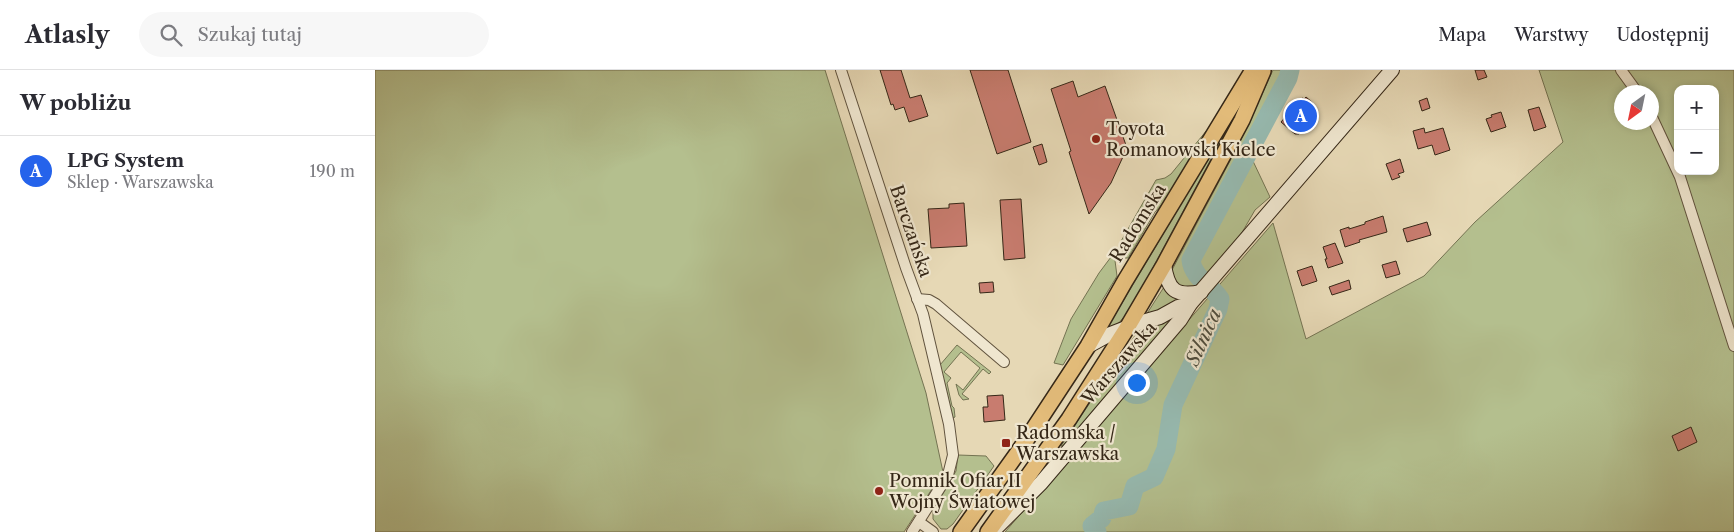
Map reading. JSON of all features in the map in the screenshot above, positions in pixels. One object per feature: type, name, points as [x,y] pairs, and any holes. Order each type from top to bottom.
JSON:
[{"type":"main road","name":"Radomska","points":[[1088,346],[1125,281],[1253,70]]},
{"type":"main road","points":[[1164,265],[1242,120],[1263,70]]},
{"type":"main road","name":"Warszawska","points":[[990,532],[1069,419],[1127,328],[1164,265]]},
{"type":"main road","name":"Warszawska","points":[[964,528],[1046,411],[1088,346]]},
{"type":"street","name":"Barczańska","points":[[841,70],[917,299],[929,300],[936,304],[1004,362]]},
{"type":"street","name":"Warszawska","points":[[990,532],[1003,523],[1041,483],[1180,320],[1190,304],[1392,70]]},
{"type":"street","points":[[1621,70],[1632,85]]},
{"type":"street","points":[[1658,130],[1680,177],[1734,346]]},
{"type":"street","points":[[1164,265],[1166,278],[1175,291],[1190,294],[1201,292]]},
{"type":"street","points":[[912,532],[948,475],[953,455],[949,424],[923,314],[917,299]]},
{"type":"street","name":"Warszawska","points":[[1088,346],[1127,328],[1190,304]]},
{"type":"street","points":[[919,522],[933,532]]},
{"type":"green space","points":[[375,70],[825,70],[926,393],[943,472],[904,532],[375,532]]},
{"type":"green space","points":[[1273,70],[1294,70],[1291,81],[1252,159],[1270,197],[1255,210],[1240,236],[1209,272],[1194,287],[1182,287],[1175,282],[1172,270],[1239,144]]},
{"type":"green space","points":[[1539,70],[1734,70],[1734,532],[1005,532],[1273,223],[1306,339],[1424,276],[1475,222],[1563,142]]},
{"type":"green space","points":[[1216,119],[1166,200],[1155,212],[1128,258],[1125,258],[1120,243],[1156,180],[1171,174]]},
{"type":"green space","points":[[1225,130],[1134,303],[1119,322],[1106,330]]},
{"type":"green space","points":[[1114,253],[1117,276],[1063,365],[1054,363],[1071,319],[1099,273]]},
{"type":"green space","points":[[1164,287],[1167,293],[1181,299],[1174,305],[1146,315]]},
{"type":"green space","points":[[1176,315],[1064,446],[1061,446],[1140,328]]},
{"type":"green space","points":[[957,345],[991,372],[989,374],[983,369],[962,394],[969,399],[963,400],[959,395],[956,384],[963,390],[980,368],[961,352],[944,372],[951,378],[947,383],[954,408],[955,417],[953,418],[940,365]]},
{"type":"green space","points":[[958,455],[986,456],[994,466],[953,524],[947,529],[941,529],[933,519],[933,511],[956,471]]},
{"type":"building","points":[[880,70],[901,70],[910,98],[921,95],[928,116],[909,122],[904,107],[895,110],[893,104],[891,105]]},
{"type":"building","points":[[970,70],[1008,70],[1031,142],[997,154]]},
{"type":"building","points":[[1475,70],[1484,70],[1487,77],[1478,80]]},
{"type":"building","name":"Toyota Romanowski Kielce","points":[[1073,81],[1078,97],[1105,86],[1127,148],[1111,183],[1089,214],[1051,89]]},
{"type":"building","points":[[1306,97],[1313,103],[1314,108],[1318,112],[1299,134],[1295,134],[1281,122],[1302,98]]},
{"type":"building","points":[[1427,98],[1430,108],[1422,111],[1419,101]]},
{"type":"building","points":[[1539,107],[1546,127],[1534,131],[1528,110]]},
{"type":"building","points":[[1501,112],[1506,127],[1491,132],[1486,119],[1492,117],[1491,115]]},
{"type":"building","points":[[1424,128],[1425,133],[1443,128],[1450,150],[1435,155],[1432,145],[1418,149],[1413,131]]},
{"type":"building","points":[[1042,144],[1047,162],[1039,165],[1033,147]]},
{"type":"building","points":[[1400,159],[1404,172],[1398,174],[1400,177],[1392,180],[1386,164]]},
{"type":"building","points":[[1021,199],[1025,258],[1004,260],[1000,200]]},
{"type":"building","points":[[964,203],[967,246],[931,248],[928,209],[949,208],[949,204]]},
{"type":"building","points":[[1383,216],[1387,232],[1359,240],[1360,242],[1345,247],[1340,230],[1365,224],[1365,222]]},
{"type":"building","points":[[1427,222],[1431,235],[1407,242],[1403,229]]},
{"type":"building","points":[[1335,243],[1343,263],[1328,268],[1323,247]]},
{"type":"building","points":[[1396,261],[1400,274],[1386,278],[1382,265]]},
{"type":"building","points":[[1312,266],[1317,281],[1302,286],[1297,271]]},
{"type":"building","points":[[1349,280],[1351,289],[1332,295],[1329,287]]},
{"type":"building","points":[[993,282],[994,292],[980,293],[979,283]]},
{"type":"building","points":[[1003,395],[1005,420],[984,422],[983,407],[988,407],[987,396]]},
{"type":"building","points":[[1691,427],[1697,442],[1678,451],[1672,436]]},
{"type":"waterway","name":"Silnica","points":[[1097,532],[1092,526],[1102,518],[1104,511],[1129,506],[1135,486],[1154,477],[1166,449],[1173,405],[1218,309],[1220,299],[1195,272],[1191,260],[1288,78],[1290,70]]},
{"type":"place","name":"LPG System","points":[[1301,116]]},
{"type":"place","name":"Toyota Romanowski Kielce","points":[[1096,139]]},
{"type":"place","name":"Radomska / Warszawska","points":[[1006,443]]},
{"type":"place","name":"Pomnik Ofiar II Wojny Światowej","points":[[879,491]]}]
